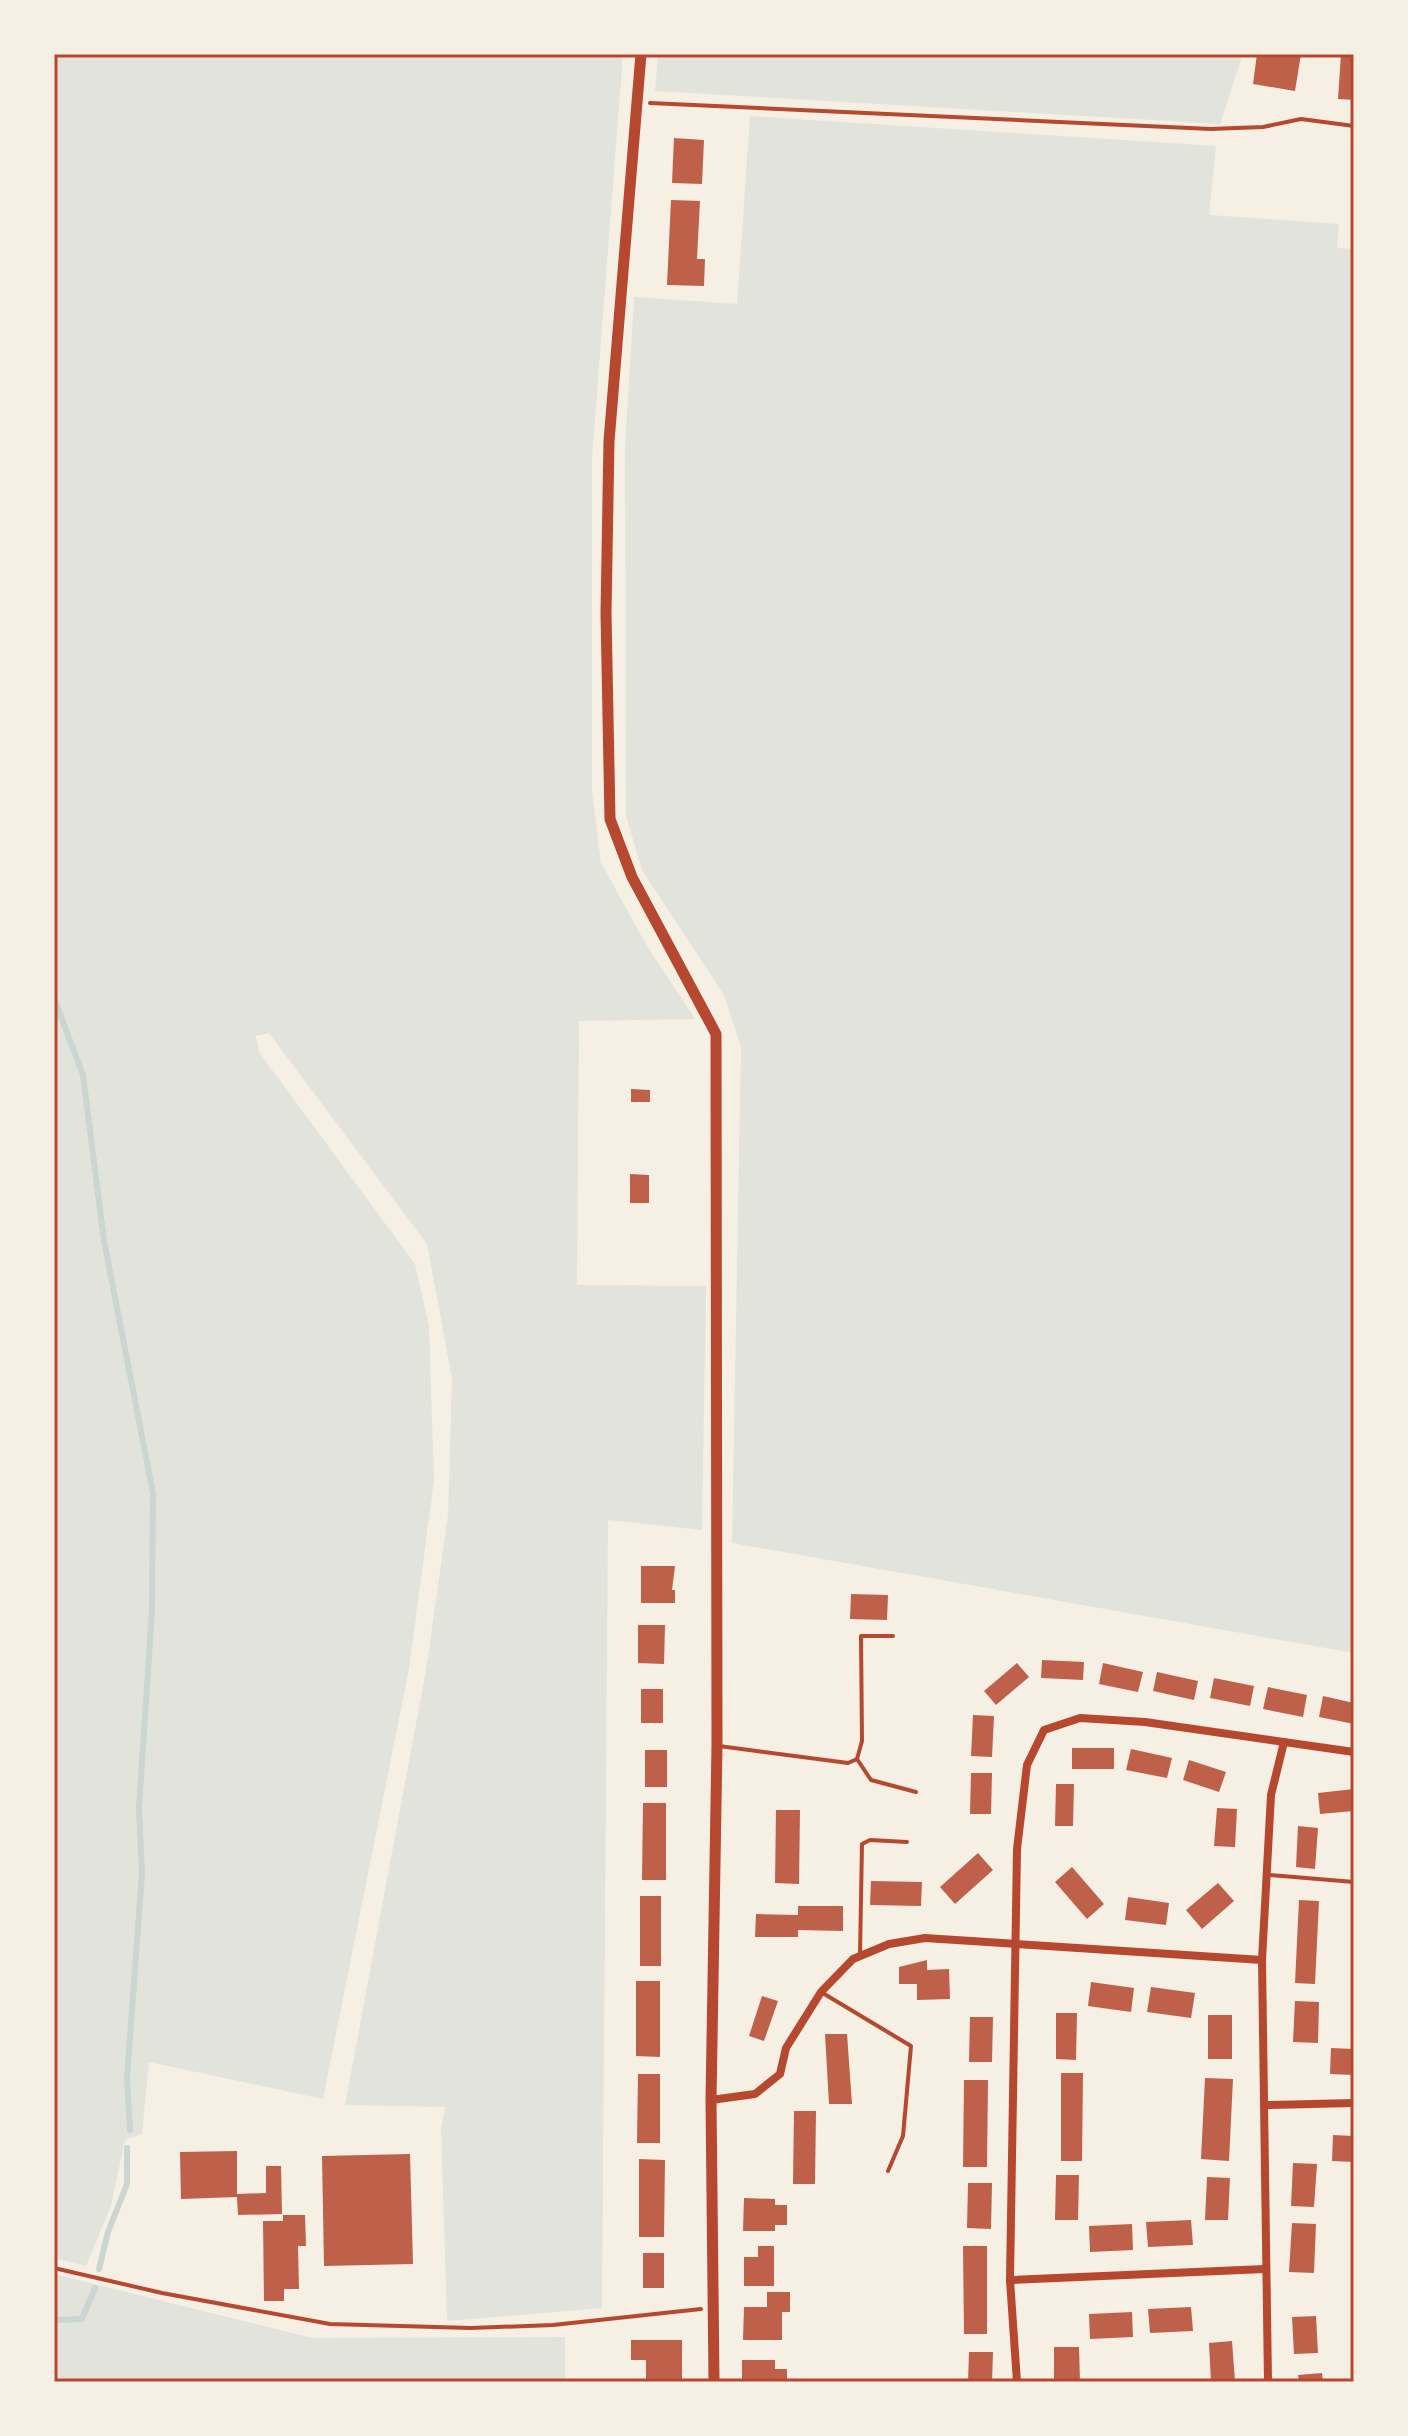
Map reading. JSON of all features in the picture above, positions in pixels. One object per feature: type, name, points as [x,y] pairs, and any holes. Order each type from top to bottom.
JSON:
[{"type":"street","points":[[641,54],[609,441],[606,613],[610,819],[632,877],[716,1034],[717,1745],[711,2100],[714,2382]]},
{"type":"street","points":[[1017,2382],[1010,2280],[1017,1849],[1027,1765],[1044,1730],[1080,1718],[1145,1722],[1354,1752]]},
{"type":"street","points":[[1268,2382],[1265,2269],[1267,2105],[1262,1960],[1271,1795],[1284,1742]]},
{"type":"street","points":[[711,2100],[755,2094],[780,2074],[786,2048],[821,1992],[860,1956],[889,1944],[925,1938],[1262,1960]]},
{"type":"street","points":[[1267,2105],[1354,2103]]},
{"type":"street","points":[[1010,2280],[1265,2269]]},
{"type":"lane","points":[[893,1636],[861,1636],[862,1741],[857,1759],[871,1780],[916,1792]]},
{"type":"lane","points":[[717,1745],[848,1763],[857,1759]]},
{"type":"lane","points":[[860,1956],[862,1844],[870,1840],[907,1842]]},
{"type":"lane","points":[[1267,1875],[1354,1882]]},
{"type":"lane","points":[[821,1992],[911,2046],[903,2136],[888,2171]]},
{"type":"path","points":[[637,102],[1211,129],[1263,127],[1301,119],[1354,126]]},
{"type":"path","points":[[54,2268],[162,2293],[285,2313],[330,2324],[471,2328],[553,2325],[715,2308]]},
{"type":"shaded area","points":[[54,54],[623,54],[592,459],[592,790],[601,863],[647,946],[695,1019],[579,1021],[577,1285],[706,1286],[702,1530],[608,1520],[602,2308],[447,2321],[441,2129],[445,2107],[345,2105],[426,1670],[448,1515],[452,1379],[427,1244],[269,1033],[256,1036],[259,1052],[415,1264],[429,1326],[434,1480],[409,1669],[323,2099],[149,2062],[142,2134],[125,2140],[111,2206],[86,2266],[54,2258]]},
{"type":"shaded area","points":[[658,54],[1243,54],[1220,124],[655,91]]},
{"type":"shaded area","points":[[750,116],[1216,146],[1209,215],[1339,224],[1337,248],[1354,249],[1354,1653],[732,1543],[741,1047],[724,995],[642,870],[626,816],[625,449],[634,297],[737,304]]},
{"type":"shaded area","points":[[54,2274],[312,2338],[565,2337],[565,2382],[54,2382]]},
{"type":"building","points":[[1257,54],[1301,54],[1295,91],[1253,84]]},
{"type":"building","points":[[1341,54],[1354,54],[1354,100],[1338,99]]},
{"type":"building","points":[[674,138],[704,140],[702,184],[672,183]]},
{"type":"building","points":[[671,200],[700,201],[697,259],[705,259],[704,286],[667,285]]},
{"type":"building","points":[[631,1089],[650,1090],[650,1102],[631,1102]]},
{"type":"building","points":[[630,1174],[649,1175],[649,1203],[630,1203]]},
{"type":"building","points":[[641,1566],[675,1566],[672,1590],[675,1590],[675,1603],[641,1603]]},
{"type":"building","points":[[851,1594],[888,1595],[887,1620],[850,1619]]},
{"type":"building","points":[[638,1625],[665,1625],[664,1664],[638,1663]]},
{"type":"building","points":[[1042,1660],[1084,1662],[1083,1680],[1041,1678]]},
{"type":"building","points":[[1017,1663],[1029,1677],[996,1705],[984,1691]]},
{"type":"building","points":[[1103,1663],[1143,1672],[1138,1692],[1099,1684]]},
{"type":"building","points":[[1157,1672],[1198,1681],[1194,1700],[1153,1691]]},
{"type":"building","points":[[1214,1678],[1254,1686],[1250,1706],[1210,1698]]},
{"type":"building","points":[[1268,1687],[1307,1695],[1303,1717],[1263,1709]]},
{"type":"building","points":[[641,1689],[663,1689],[663,1723],[641,1723]]},
{"type":"building","points":[[1323,1696],[1354,1703],[1354,1724],[1319,1717]]},
{"type":"building","points":[[973,1715],[994,1716],[992,1757],[971,1756]]},
{"type":"building","points":[[1072,1748],[1114,1748],[1114,1769],[1072,1769]]},
{"type":"building","points":[[1131,1749],[1172,1758],[1167,1778],[1126,1770]]},
{"type":"building","points":[[645,1750],[667,1750],[667,1787],[645,1787]]},
{"type":"building","points":[[1189,1760],[1226,1772],[1219,1792],[1183,1780]]},
{"type":"building","points":[[971,1773],[992,1773],[991,1814],[970,1814]]},
{"type":"building","points":[[1056,1784],[1074,1784],[1073,1826],[1055,1826]]},
{"type":"building","points":[[1354,1789],[1354,1811],[1320,1814],[1318,1793]]},
{"type":"building","points":[[643,1803],[666,1803],[666,1880],[642,1880]]},
{"type":"building","points":[[1217,1808],[1237,1809],[1235,1847],[1214,1846]]},
{"type":"building","points":[[776,1810],[800,1810],[799,1884],[775,1883]]},
{"type":"building","points":[[1298,1826],[1318,1828],[1315,1869],[1296,1867]]},
{"type":"building","points":[[978,1853],[993,1870],[955,1904],[940,1887]]},
{"type":"building","points":[[1072,1867],[1104,1904],[1087,1919],[1055,1882]]},
{"type":"building","points":[[871,1881],[922,1882],[921,1906],[870,1905]]},
{"type":"building","points":[[1218,1883],[1234,1901],[1202,1929],[1186,1910]]},
{"type":"building","points":[[640,1896],[661,1896],[661,1966],[640,1966]]},
{"type":"building","points":[[1128,1897],[1169,1903],[1166,1925],[1125,1920]]},
{"type":"building","points":[[1299,1900],[1319,1901],[1315,1984],[1295,1983]]},
{"type":"building","points":[[798,1906],[843,1906],[843,1931],[798,1930],[798,1937],[755,1937],[756,1914],[798,1915]]},
{"type":"building","points":[[927,1960],[927,1970],[949,1969],[950,1999],[917,2000],[917,1984],[899,1984],[899,1967]]},
{"type":"building","points":[[636,1981],[660,1981],[660,2057],[636,2056]]},
{"type":"building","points":[[1091,1982],[1134,1988],[1131,2012],[1088,2006]]},
{"type":"building","points":[[1151,1987],[1195,1993],[1191,2018],[1147,2012]]},
{"type":"building","points":[[762,1996],[778,2001],[764,2041],[749,2036]]},
{"type":"building","points":[[1295,2001],[1319,2002],[1318,2043],[1293,2042]]},
{"type":"building","points":[[1056,2013],[1077,2013],[1076,2060],[1056,2059]]},
{"type":"building","points":[[1208,2015],[1232,2015],[1232,2059],[1208,2059]]},
{"type":"building","points":[[970,2017],[993,2017],[992,2062],[969,2062]]},
{"type":"building","points":[[825,2034],[847,2034],[852,2104],[829,2104]]},
{"type":"building","points":[[1331,2048],[1354,2049],[1354,2075],[1330,2074]]},
{"type":"building","points":[[1061,2073],[1083,2073],[1082,2161],[1061,2161]]},
{"type":"building","points":[[638,2074],[660,2074],[660,2143],[637,2143]]},
{"type":"building","points":[[1205,2078],[1233,2079],[1229,2161],[1201,2159]]},
{"type":"building","points":[[964,2080],[988,2080],[987,2167],[963,2167]]},
{"type":"building","points":[[794,2111],[816,2111],[815,2184],[793,2184]]},
{"type":"building","points":[[1333,2135],[1354,2136],[1354,2162],[1332,2161]]},
{"type":"building","points":[[237,2151],[237,2194],[266,2193],[266,2166],[281,2166],[282,2214],[238,2215],[237,2197],[181,2199],[180,2152]]},
{"type":"building","points":[[410,2154],[413,2264],[324,2266],[322,2156]]},
{"type":"building","points":[[639,2159],[665,2160],[664,2237],[639,2237]]},
{"type":"building","points":[[1293,2163],[1317,2164],[1314,2207],[1291,2206]]},
{"type":"building","points":[[1056,2175],[1079,2175],[1078,2220],[1055,2220]]},
{"type":"building","points":[[1207,2177],[1230,2178],[1228,2220],[1205,2220]]},
{"type":"building","points":[[968,2183],[992,2183],[991,2229],[967,2228]]},
{"type":"building","points":[[744,2198],[775,2199],[775,2205],[787,2205],[787,2225],[775,2225],[775,2231],[743,2231]]},
{"type":"building","points":[[283,2215],[305,2215],[306,2246],[298,2246],[299,2289],[284,2289],[284,2301],[264,2301],[263,2221],[283,2221]]},
{"type":"building","points":[[1191,2220],[1193,2245],[1148,2247],[1146,2222]]},
{"type":"building","points":[[1292,2223],[1316,2224],[1314,2273],[1289,2272]]},
{"type":"building","points":[[1132,2224],[1133,2250],[1090,2252],[1089,2226]]},
{"type":"building","points":[[758,2246],[774,2246],[774,2286],[744,2286],[744,2257],[758,2257]]},
{"type":"building","points":[[963,2246],[987,2246],[987,2334],[964,2334]]},
{"type":"building","points":[[643,2253],[664,2253],[664,2288],[643,2288]]},
{"type":"building","points":[[767,2292],[790,2292],[790,2312],[782,2312],[782,2340],[743,2340],[744,2307],[767,2307]]},
{"type":"building","points":[[1191,2307],[1193,2331],[1150,2333],[1148,2309]]},
{"type":"building","points":[[1132,2312],[1133,2337],[1090,2339],[1089,2314]]},
{"type":"building","points":[[1316,2316],[1318,2353],[1294,2354],[1292,2317]]},
{"type":"building","points":[[631,2340],[682,2340],[682,2382],[646,2382],[646,2360],[631,2360]]},
{"type":"building","points":[[1232,2341],[1235,2381],[1211,2382],[1209,2343]]},
{"type":"building","points":[[1054,2347],[1079,2347],[1080,2382],[1054,2382]]},
{"type":"building","points":[[969,2352],[993,2352],[992,2382],[968,2382]]},
{"type":"building","points":[[742,2360],[775,2360],[775,2369],[787,2369],[787,2382],[742,2382]]},
{"type":"building","points":[[1322,2373],[1323,2382],[1299,2382],[1298,2375]]},
{"type":"waterway","points":[[54,998],[83,1075],[104,1241],[153,1493],[152,1610],[139,1808],[142,1873],[127,2078],[130,2130]]},
{"type":"waterway","points":[[99,2269],[108,2232],[127,2184],[127,2148]]},
{"type":"waterway","points":[[54,2320],[82,2319],[95,2288]]}]
